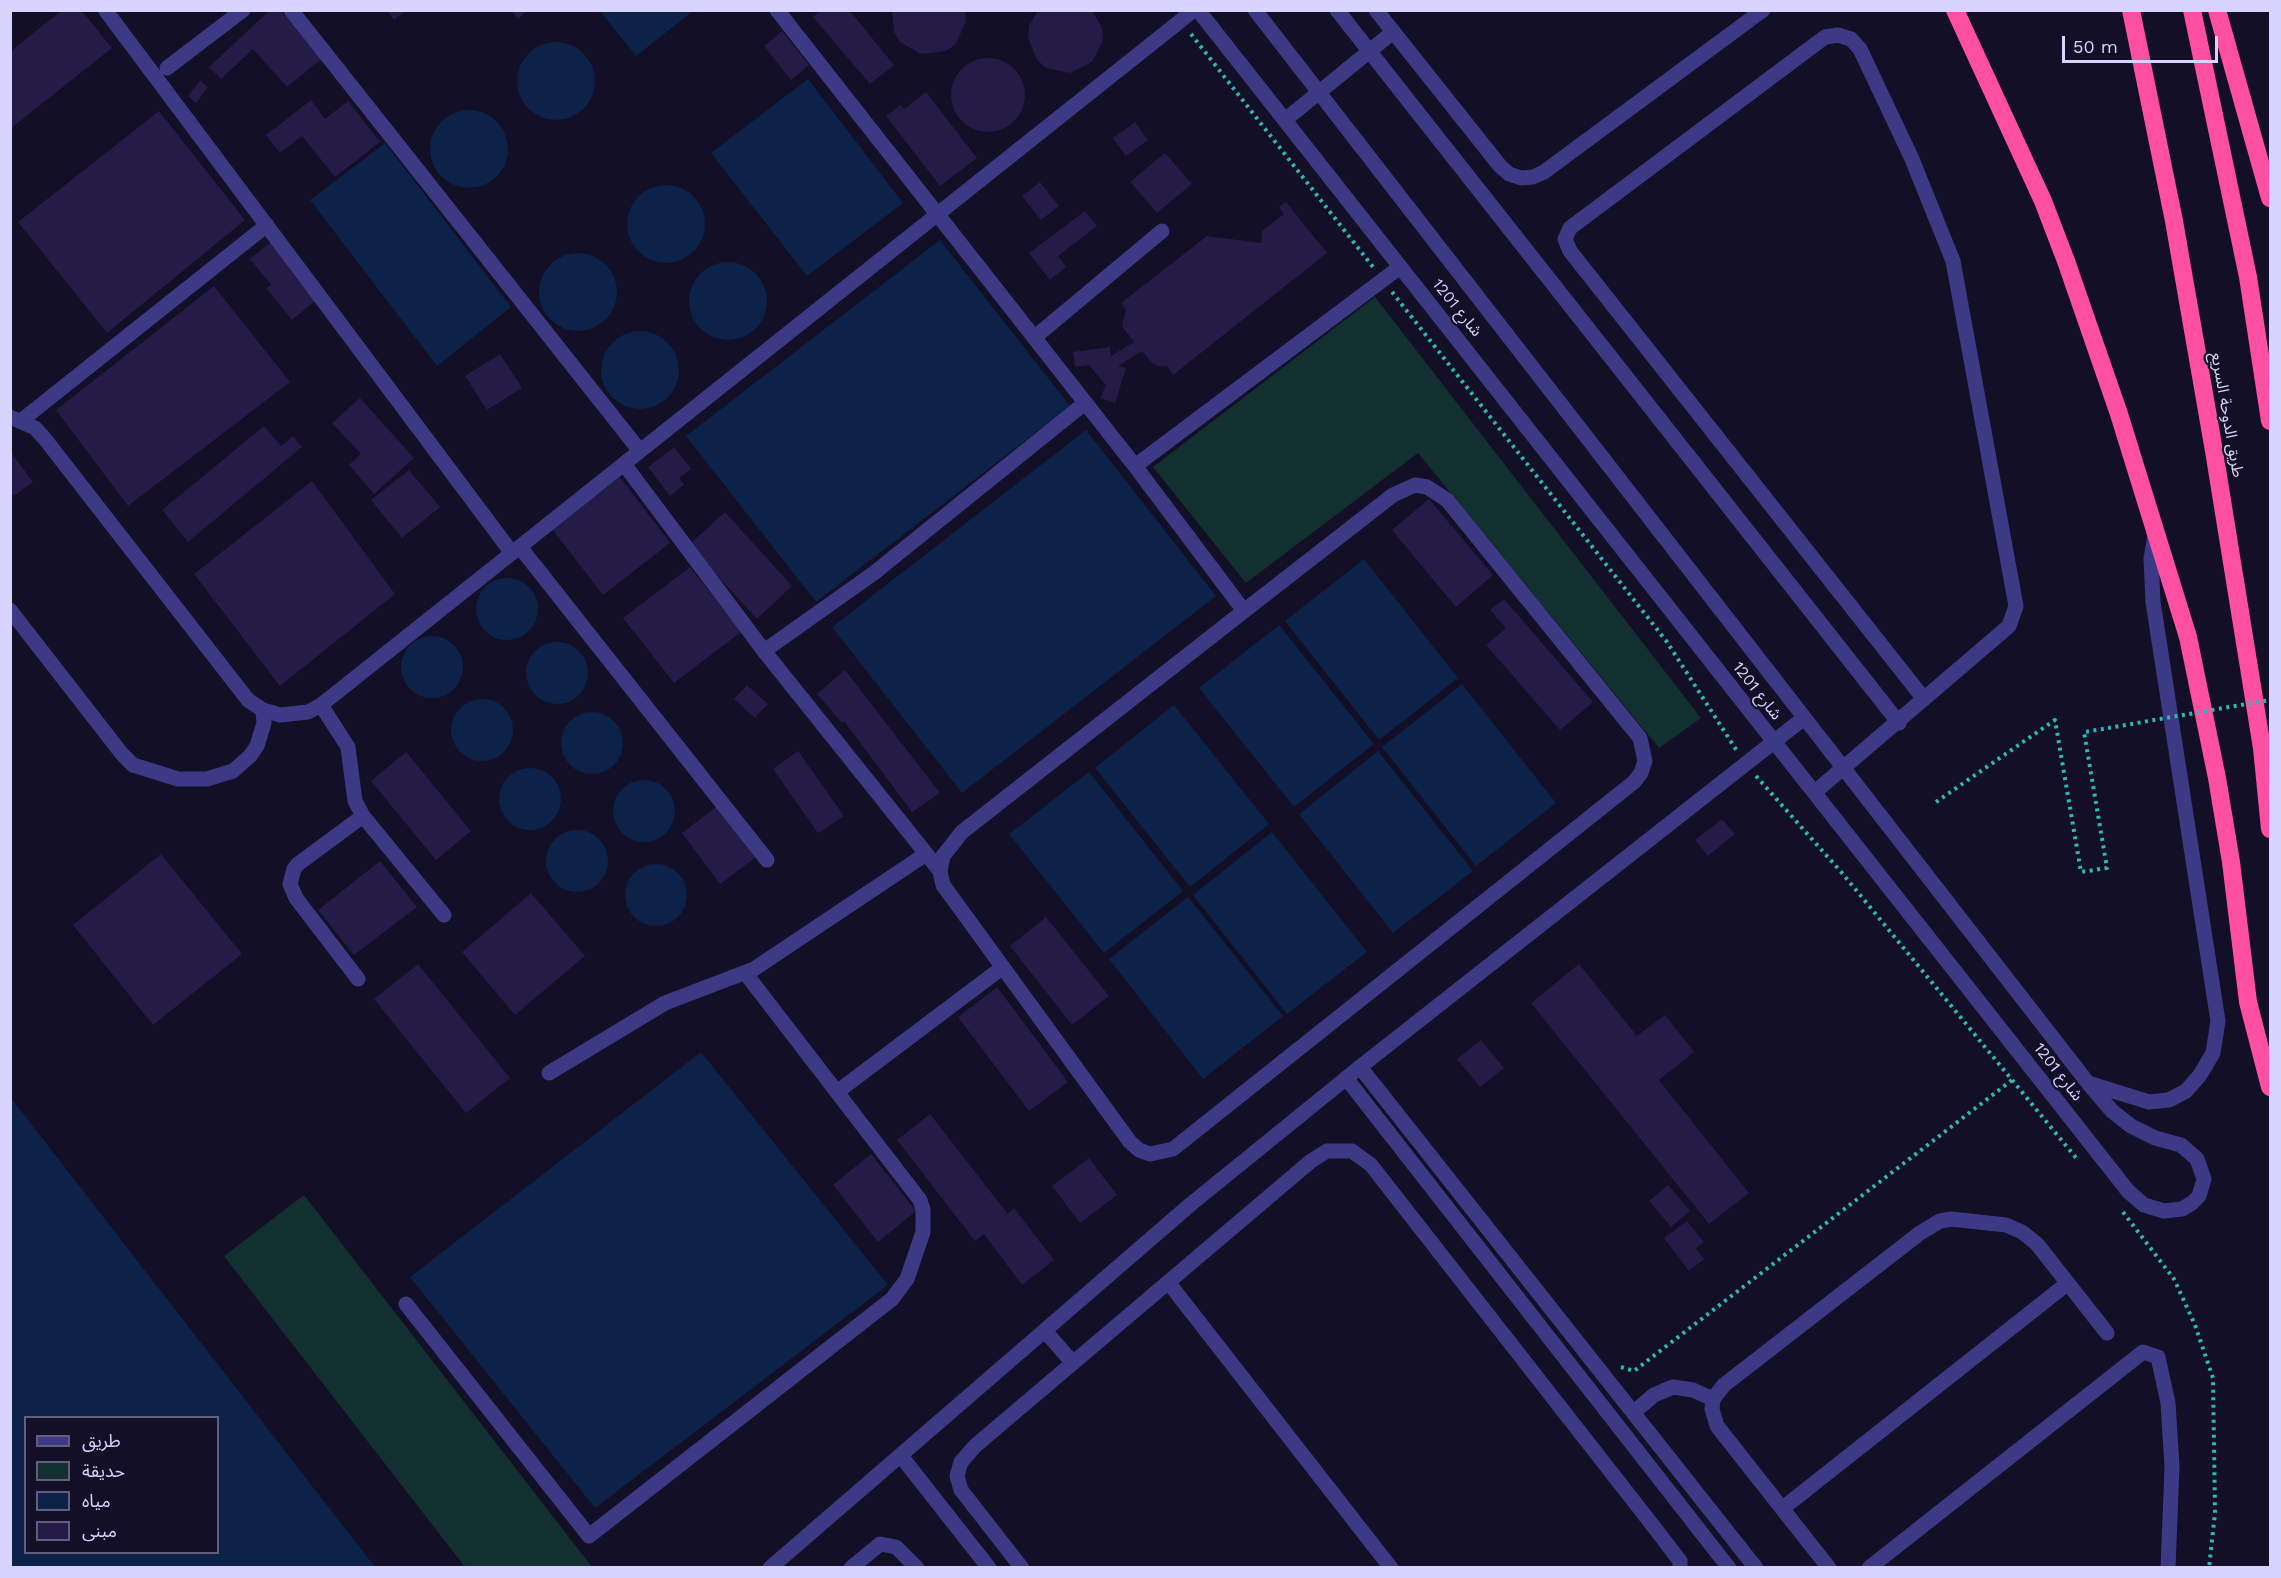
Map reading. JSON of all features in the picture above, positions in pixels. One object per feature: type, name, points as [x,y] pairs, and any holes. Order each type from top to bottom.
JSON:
[{"type":"highway","points":[[1955,10],[2043,201],[2066,261],[2119,414],[2188,637],[2204,711],[2231,862],[2248,1002],[2271,1087]]},
{"type":"highway","name":"طريق الدوحة السريع","points":[[2131,10],[2174,221],[2214,451],[2262,748],[2271,829]]},
{"type":"highway","points":[[2192,10],[2248,277],[2271,421]]},
{"type":"highway","points":[[2217,10],[2271,198]]},
{"type":"street","points":[[106,10],[516,550],[767,860]]},
{"type":"street","points":[[167,68],[243,10]]},
{"type":"street","points":[[291,10],[640,451]]},
{"type":"street","points":[[777,10],[1035,337],[1244,611]]},
{"type":"street","points":[[267,225],[16,419],[45,439],[237,688],[263,710],[294,716],[321,705],[1196,10]]},
{"type":"street","name":"شارع 1201","points":[[1196,10],[2128,1191],[2144,1205],[2164,1212],[2182,1209],[2192,1203],[2199,1196],[2204,1179],[2200,1165],[2190,1151],[2132,1126],[2112,1111],[2088,1083],[1317,94],[1255,10]]},
{"type":"street","points":[[1337,10],[1899,723]]},
{"type":"street","points":[[1376,10],[1500,166],[1509,174],[1521,178],[1533,177],[1544,172],[1763,10]]},
{"type":"street","points":[[1285,120],[1393,32]]},
{"type":"street","points":[[1815,792],[1899,723],[2009,627],[2016,606],[1953,261],[1904,139],[1860,49],[1851,39],[1838,35],[1825,37],[1570,228],[1566,239],[1570,251],[1924,699]]},
{"type":"street","points":[[1035,337],[1162,231]]},
{"type":"street","points":[[1135,466],[1400,267]]},
{"type":"street","points":[[764,651],[874,573],[1085,403]]},
{"type":"street","points":[[624,464],[764,651],[940,871]]},
{"type":"street","points":[[1409,487],[1427,487],[1448,500],[1640,738],[1645,761],[1634,782],[1173,1149],[1162,1153],[1139,1150],[1130,1142],[943,885],[940,871],[942,856],[962,832],[1244,611],[1393,495],[1409,487]]},
{"type":"street","name":"شارع 1201","points":[[2088,1083],[2149,1102],[2169,1100],[2186,1091],[2200,1075],[2213,1053],[2218,1021],[2153,602],[2151,559],[2155,535]]},
{"type":"street","points":[[10,610],[133,765],[178,779],[207,779],[232,771],[257,747],[264,723],[263,710]]},
{"type":"street","points":[[321,705],[348,747],[355,801],[363,816],[444,915]]},
{"type":"street","points":[[770,1568],[1191,1204],[1346,1078],[1804,718]]},
{"type":"street","points":[[358,979],[296,898],[290,884],[294,869],[298,864],[363,816]]},
{"type":"street","points":[[549,1073],[665,1003],[705,986],[746,974],[926,854]]},
{"type":"street","points":[[837,1092],[1003,967]]},
{"type":"street","points":[[406,1304],[590,1536],[883,1308],[907,1279],[923,1232],[923,1210],[920,1200],[746,974]]},
{"type":"street","points":[[1360,1067],[1756,1568]]},
{"type":"street","points":[[1346,1078],[1729,1568]]},
{"type":"street","points":[[1022,1568],[961,1490],[957,1476],[961,1462],[975,1446],[1311,1161],[1327,1151],[1352,1151],[1371,1165],[1654,1527],[1680,1562],[1680,1568]]},
{"type":"street","points":[[1829,1568],[1717,1426],[1712,1408],[1713,1399],[1724,1384],[1920,1233],[1940,1221],[1963,1218],[2006,1225],[2022,1232],[2037,1244],[2107,1333]]},
{"type":"street","points":[[1168,1282],[1391,1568]]},
{"type":"street","points":[[1783,1508],[2068,1284]]},
{"type":"street","points":[[1045,1331],[1073,1363]]},
{"type":"street","points":[[1869,1568],[2143,1352],[2158,1357],[2168,1403],[2172,1467],[2168,1568]]},
{"type":"street","points":[[1634,1412],[1654,1395],[1673,1387],[1694,1390],[1713,1399]]},
{"type":"street","points":[[901,1456],[989,1568]]},
{"type":"street","points":[[851,1568],[880,1544],[896,1547],[917,1568]]},
{"type":"path","points":[[1181,21],[1667,642],[1745,764],[1850,882],[2084,1166]]},
{"type":"path","points":[[1936,802],[2055,720],[2081,872],[2107,868],[2084,732],[2271,700]]},
{"type":"path","points":[[1617,1362],[1624,1370],[1634,1371],[2012,1080]]},
{"type":"path","points":[[2119,1207],[2174,1279],[2195,1325],[2213,1378],[2215,1513],[2210,1568]]},
{"type":"green space","points":[[1375,297],[1701,718],[1659,748],[1418,453],[1246,583],[1153,467]]},
{"type":"green space","points":[[304,1195],[592,1567],[465,1567],[224,1256]]},
{"type":"water","points":[[600,11],[693,11],[636,56]]},
{"type":"water","points":[[556,42],[571,45],[584,53],[592,66],[595,81],[592,96],[584,109],[571,117],[556,120],[541,117],[528,109],[520,96],[517,81],[520,66],[528,53],[541,45]]},
{"type":"water","points":[[808,79],[903,203],[807,276],[711,153]]},
{"type":"water","points":[[469,110],[484,113],[497,121],[505,134],[508,149],[505,164],[497,177],[484,185],[469,188],[454,185],[441,177],[433,164],[430,149],[433,134],[441,121],[454,113]]},
{"type":"water","points":[[385,143],[511,307],[437,366],[310,200]]},
{"type":"water","points":[[666,185],[681,188],[694,196],[702,209],[705,224],[702,239],[694,252],[681,260],[666,263],[651,260],[638,252],[630,239],[627,224],[630,209],[638,196],[651,188]]},
{"type":"water","points":[[940,240],[1070,406],[816,602],[686,436]]},
{"type":"water","points":[[578,253],[593,256],[606,264],[614,277],[617,292],[614,307],[606,320],[593,328],[578,331],[563,328],[550,320],[542,307],[539,292],[542,277],[550,264],[563,256]]},
{"type":"water","points":[[728,262],[743,265],[756,273],[764,286],[767,301],[764,316],[756,329],[743,337],[728,340],[713,337],[700,329],[692,316],[689,301],[692,286],[700,273],[713,265]]},
{"type":"water","points":[[640,331],[655,334],[668,342],[676,355],[679,370],[676,385],[668,398],[655,406],[640,409],[625,406],[612,398],[604,385],[601,370],[604,355],[612,342],[625,334]]},
{"type":"water","points":[[1086,430],[1216,596],[962,793],[832,627]]},
{"type":"water","points":[[1364,559],[1458,678],[1379,740],[1285,621]]},
{"type":"water","points":[[507,578],[519,580],[529,587],[536,597],[538,609],[536,621],[529,631],[519,638],[507,640],[495,638],[485,631],[478,621],[476,609],[478,597],[485,587],[495,580]]},
{"type":"water","points":[[1279,625],[1374,744],[1294,807],[1199,688]]},
{"type":"water","points":[[432,636],[444,638],[454,645],[461,655],[463,667],[461,679],[454,689],[444,696],[432,698],[420,696],[410,689],[403,679],[401,667],[403,655],[410,645],[420,638]]},
{"type":"water","points":[[557,642],[569,644],[579,651],[586,661],[588,673],[586,685],[579,695],[569,702],[557,704],[545,702],[535,695],[528,685],[526,673],[528,661],[535,651],[545,644]]},
{"type":"water","points":[[1462,684],[1556,803],[1476,866],[1382,747]]},
{"type":"water","points":[[482,699],[494,701],[504,708],[511,718],[513,730],[511,742],[504,752],[494,759],[482,761],[470,759],[460,752],[453,742],[451,730],[453,718],[460,708],[470,701]]},
{"type":"water","points":[[1174,705],[1269,824],[1190,887],[1095,768]]},
{"type":"water","points":[[592,712],[604,714],[614,721],[621,731],[623,743],[621,755],[614,765],[604,772],[592,774],[580,772],[570,765],[563,755],[561,743],[563,731],[570,721],[580,714]]},
{"type":"water","points":[[1378,751],[1473,871],[1393,933],[1299,814]]},
{"type":"water","points":[[530,768],[542,770],[552,777],[559,787],[561,799],[559,811],[552,821],[542,828],[530,830],[518,828],[508,821],[501,811],[499,799],[501,787],[508,777],[518,770]]},
{"type":"water","points":[[1089,772],[1183,891],[1104,953],[1009,834]]},
{"type":"water","points":[[644,780],[656,782],[666,789],[673,799],[675,811],[673,823],[666,833],[656,840],[644,842],[632,840],[622,833],[615,823],[613,811],[615,799],[622,789],[632,782]]},
{"type":"water","points":[[577,830],[589,832],[599,839],[606,849],[608,861],[606,873],[599,883],[589,890],[577,892],[565,890],[555,883],[548,873],[546,861],[548,849],[555,839],[565,832]]},
{"type":"water","points":[[1272,832],[1367,952],[1287,1014],[1193,895]]},
{"type":"water","points":[[656,864],[668,866],[678,873],[685,883],[687,895],[685,907],[678,917],[668,924],[656,926],[644,924],[634,917],[627,907],[625,895],[627,883],[634,873],[644,866]]},
{"type":"water","points":[[1188,897],[1283,1016],[1203,1079],[1109,959]]},
{"type":"water","points":[[701,1052],[888,1285],[595,1508],[410,1277]]},
{"type":"water","points":[[11,1098],[375,1567],[11,1567]]},
{"type":"building","points":[[62,10],[81,10],[112,48],[10,129],[10,52]]},
{"type":"building","points":[[270,10],[280,10],[324,57],[287,87],[253,49],[221,79],[209,67]]},
{"type":"building","points":[[387,10],[406,10],[394,20]]},
{"type":"building","points":[[511,10],[528,10],[518,19]]},
{"type":"building","points":[[821,10],[849,10],[894,65],[870,84],[813,17]]},
{"type":"building","points":[[892,10],[965,10],[966,21],[956,44],[946,51],[921,54],[900,42],[894,32]]},
{"type":"building","points":[[1038,10],[1092,10],[1102,28],[1103,40],[1092,62],[1070,73],[1046,68],[1037,60],[1028,38],[1029,26]]},
{"type":"building","points":[[782,31],[809,65],[791,80],[764,46]]},
{"type":"building","points":[[988,58],[1009,64],[1019,74],[1025,95],[1019,116],[1009,126],[988,132],[967,126],[957,116],[951,95],[957,74],[967,64]]},
{"type":"building","points":[[200,80],[208,87],[196,103],[188,96]]},
{"type":"building","points":[[926,92],[977,158],[940,186],[886,116],[901,105],[904,109]]},
{"type":"building","points":[[311,100],[325,119],[348,101],[380,142],[335,177],[302,136],[280,153],[266,135]]},
{"type":"building","points":[[159,111],[245,220],[107,333],[18,222]]},
{"type":"building","points":[[1135,122],[1148,140],[1126,156],[1113,138]]},
{"type":"building","points":[[1165,153],[1192,184],[1157,213],[1130,182]]},
{"type":"building","points":[[1040,182],[1059,206],[1041,220],[1022,196]]},
{"type":"building","points":[[1286,202],[1327,253],[1173,375],[1167,366],[1158,366],[1151,362],[1142,351],[1118,366],[1126,368],[1115,403],[1100,398],[1106,385],[1089,365],[1075,367],[1073,352],[1110,347],[1111,356],[1134,342],[1122,326],[1126,310],[1121,303],[1207,236],[1261,243],[1262,231],[1284,214],[1279,207]]},
{"type":"building","points":[[1085,211],[1097,226],[1058,256],[1066,267],[1050,280],[1029,253]]},
{"type":"building","points":[[273,240],[294,267],[290,270],[315,301],[292,320],[266,288],[271,285],[250,259]]},
{"type":"building","points":[[214,286],[290,382],[128,506],[56,410]]},
{"type":"building","points":[[500,354],[522,388],[487,410],[465,376]]},
{"type":"building","points":[[360,398],[414,458],[374,494],[349,465],[361,454],[332,423]]},
{"type":"building","points":[[264,426],[281,446],[293,436],[302,447],[188,542],[162,510]]},
{"type":"building","points":[[674,447],[691,469],[679,478],[684,485],[670,496],[648,467]]},
{"type":"building","points":[[10,451],[33,482],[14,496],[10,491]]},
{"type":"building","points":[[409,470],[440,507],[402,538],[371,500]]},
{"type":"building","points":[[620,477],[670,543],[603,595],[552,529]]},
{"type":"building","points":[[312,481],[395,594],[280,686],[194,574]]},
{"type":"building","points":[[1429,499],[1493,575],[1456,607],[1392,530]]},
{"type":"building","points":[[725,512],[792,586],[757,619],[689,545]]},
{"type":"building","points":[[690,567],[741,632],[674,683],[623,618]]},
{"type":"building","points":[[1504,599],[1593,702],[1560,730],[1486,645],[1506,628],[1490,610]]},
{"type":"building","points":[[845,670],[940,793],[912,812],[844,721],[842,723],[817,694]]},
{"type":"building","points":[[747,685],[768,704],[755,718],[734,699]]},
{"type":"building","points":[[798,751],[844,816],[818,833],[773,769]]},
{"type":"building","points":[[406,752],[471,831],[436,860],[371,781]]},
{"type":"building","points":[[720,804],[759,855],[720,884],[682,833]]},
{"type":"building","points":[[1722,819],[1735,834],[1708,856],[1695,840]]},
{"type":"building","points":[[161,854],[242,954],[153,1025],[73,925]]},
{"type":"building","points":[[380,861],[417,907],[354,955],[318,910]]},
{"type":"building","points":[[531,893],[585,956],[515,1015],[462,952]]},
{"type":"building","points":[[1046,917],[1109,996],[1072,1025],[1010,946]]},
{"type":"building","points":[[418,964],[510,1078],[466,1113],[374,999]]},
{"type":"building","points":[[1579,964],[1637,1036],[1665,1015],[1694,1052],[1659,1080],[1749,1193],[1709,1224],[1531,1003]]},
{"type":"building","points":[[997,987],[1068,1082],[1029,1111],[958,1017]]},
{"type":"building","points":[[1481,1040],[1504,1068],[1480,1087],[1457,1059]]},
{"type":"building","points":[[930,1114],[1007,1213],[998,1221],[1014,1208],[1054,1260],[1022,1285],[984,1234],[975,1241],[897,1140]]},
{"type":"building","points":[[871,1154],[916,1211],[878,1242],[833,1185]]},
{"type":"building","points":[[1089,1158],[1117,1195],[1080,1223],[1052,1186]]},
{"type":"building","points":[[1668,1185],[1690,1211],[1671,1227],[1649,1201]]},
{"type":"building","points":[[1687,1221],[1704,1242],[1696,1248],[1704,1259],[1689,1271],[1664,1238]]}]
